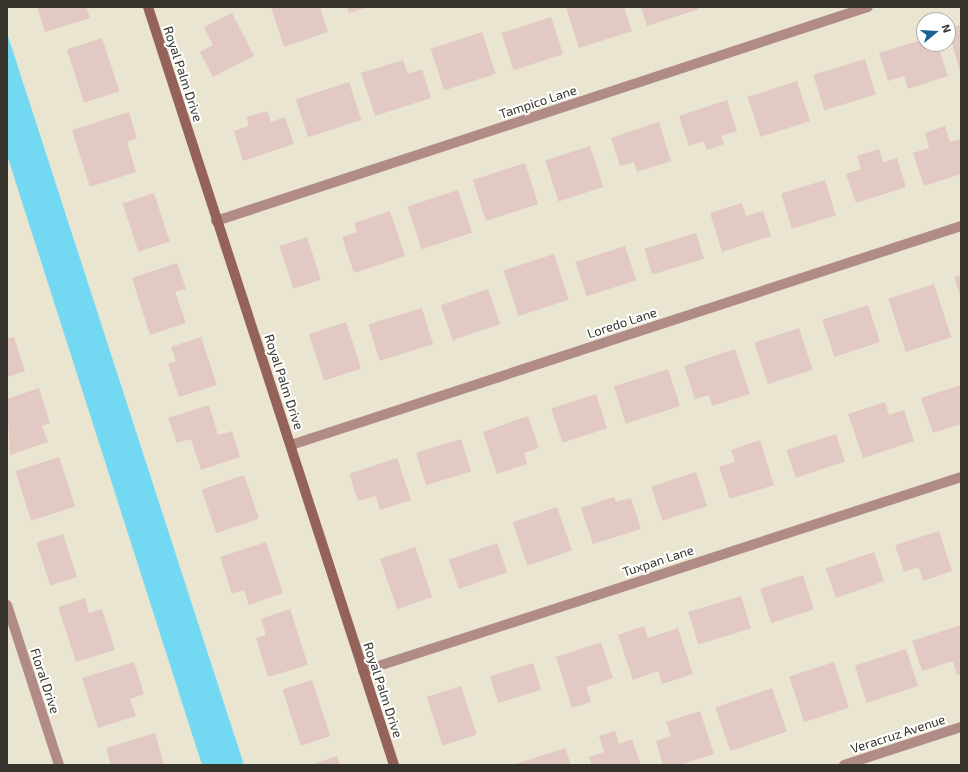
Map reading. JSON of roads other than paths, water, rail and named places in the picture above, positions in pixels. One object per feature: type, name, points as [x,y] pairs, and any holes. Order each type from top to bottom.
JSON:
[{"type":"street","name":"Royal Palm Drive","points":[[148,7],[216,221],[291,445],[394,765]]},
{"type":"street","name":"Tampico Lane","points":[[216,221],[868,7]]},
{"type":"street","name":"Loredo Lane","points":[[291,445],[961,226]]},
{"type":"street","name":"Tuxpan Lane","points":[[363,671],[961,477]]},
{"type":"street","name":"Floral Drive","points":[[7,605],[59,765]]},
{"type":"street","name":"Veracruz Avenue","points":[[844,765],[961,727]]},
{"type":"water","points":[[7,33],[244,765],[202,765],[7,155]]}]
